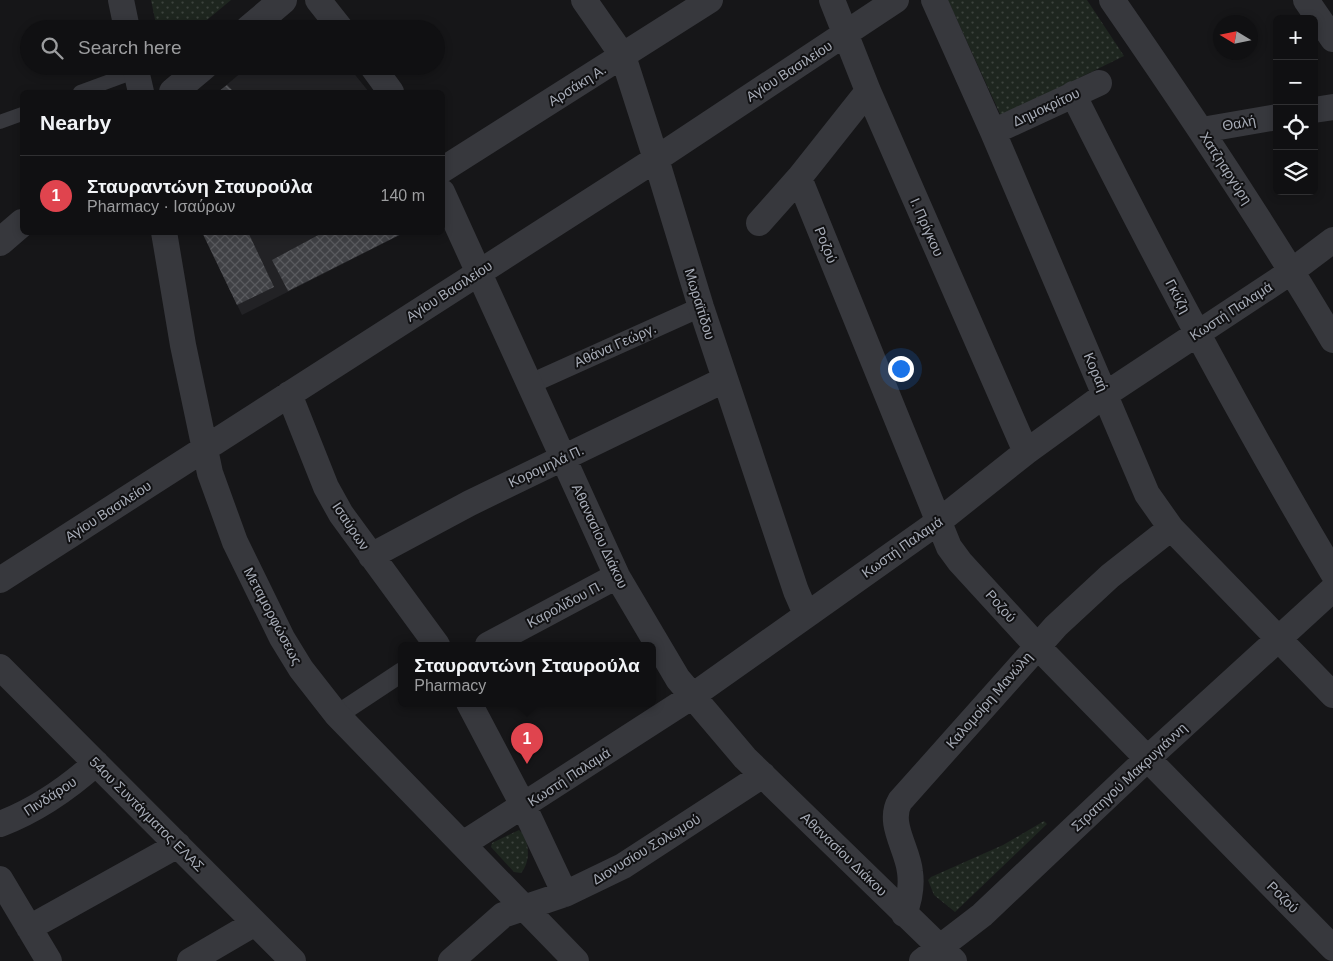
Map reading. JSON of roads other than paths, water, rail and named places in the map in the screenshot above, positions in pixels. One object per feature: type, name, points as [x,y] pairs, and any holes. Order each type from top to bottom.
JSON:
[{"type":"street","points":[[121,0],[125,20]]},
{"type":"street","points":[[260,20],[283,0]]},
{"type":"street","points":[[318,0],[335,20]]},
{"type":"street","name":"Μωραϊτίδου","points":[[584,0],[623,56],[700,307],[796,591],[806,614]]},
{"type":"street","name":"Αρσάκη Α.","points":[[445,168],[710,0]]},
{"type":"street","name":"Ι. Πρίγκου","points":[[832,0],[868,91],[1026,452]]},
{"type":"street","name":"Αγίου Βασιλείου","points":[[0,580],[656,159],[896,0]]},
{"type":"street","name":"Κοραή","points":[[934,0],[1106,394],[1142,483],[1171,528],[1333,695]]},
{"type":"street","name":"Χατζηαργύρη","points":[[1112,0],[1202,130],[1292,271],[1333,340]]},
{"type":"street","points":[[1306,0],[1333,39]]},
{"type":"street","points":[[175,90],[193,75]]},
{"type":"street","points":[[379,75],[390,90]]},
{"type":"street","name":"Δημοκρίτου","points":[[993,132],[1099,83]]},
{"type":"street","points":[[759,223],[799,178],[868,91]]},
{"type":"street","name":"Γκύζη","points":[[1073,94],[1132,212],[1197,333],[1333,573]]},
{"type":"street","points":[[1318,109],[1333,107]]},
{"type":"street","name":"Θαλή","points":[[1202,130],[1273,118]]},
{"type":"street","name":"Ροζού","points":[[799,178],[949,547],[960,562],[1037,646],[1333,948]]},
{"type":"street","name":"Αθανασίου Διάκου","points":[[445,199],[617,576],[678,679],[691,697],[763,775],[904,914],[939,957]]},
{"type":"street","points":[[0,242],[20,224]]},
{"type":"street","name":"Μεταμορφώσεως","points":[[165,235],[183,345],[210,473],[226,520],[260,596],[301,668],[337,715],[576,961]]},
{"type":"street","name":"Κωστή Παλαμά","points":[[463,844],[524,807],[691,697],[938,522],[1026,452],[1106,394],[1292,271],[1333,240]]},
{"type":"street","name":"Αθάνα Γεώργ.","points":[[530,384],[700,307]]},
{"type":"street","name":"Κορομηλά Π.","points":[[371,556],[470,503],[724,380]]},
{"type":"street","name":"Ισαύρων","points":[[289,394],[326,487],[340,514],[435,642]]},
{"type":"street","name":"Καλομοίρη Μανώλη","points":[[904,914],[910,889],[911,874],[896,823],[897,806],[1037,646],[1083,600],[1171,528]]},
{"type":"street","name":"Καρολίδου Π.","points":[[494,642],[617,576]]},
{"type":"street","name":"Στρατηγού Μακρυγιάννη","points":[[939,957],[1147,759],[1333,589]]},
{"type":"street","name":"54ου Συντάγματος ΕΛΑΣ","points":[[0,666],[293,961]]},
{"type":"street","points":[[337,715],[398,675]]},
{"type":"street","points":[[472,707],[524,807],[564,894]]},
{"type":"street","name":"Πινδάρου","points":[[0,824],[23,815],[70,787],[96,763]]},
{"type":"street","name":"Διονυσίου Σολωμού","points":[[451,961],[498,918],[523,906],[564,894],[623,866],[763,775]]},
{"type":"street","points":[[29,928],[178,845]]},
{"type":"street","points":[[0,879],[48,961]]},
{"type":"street","points":[[190,961],[254,923]]},
{"type":"lane","points":[[88,90],[138,77]]},
{"type":"lane","points":[[0,122],[20,115]]},
{"type":"place","name":"Σταυραντώνη Σταυρούλα","points":[[527,764]]}]
